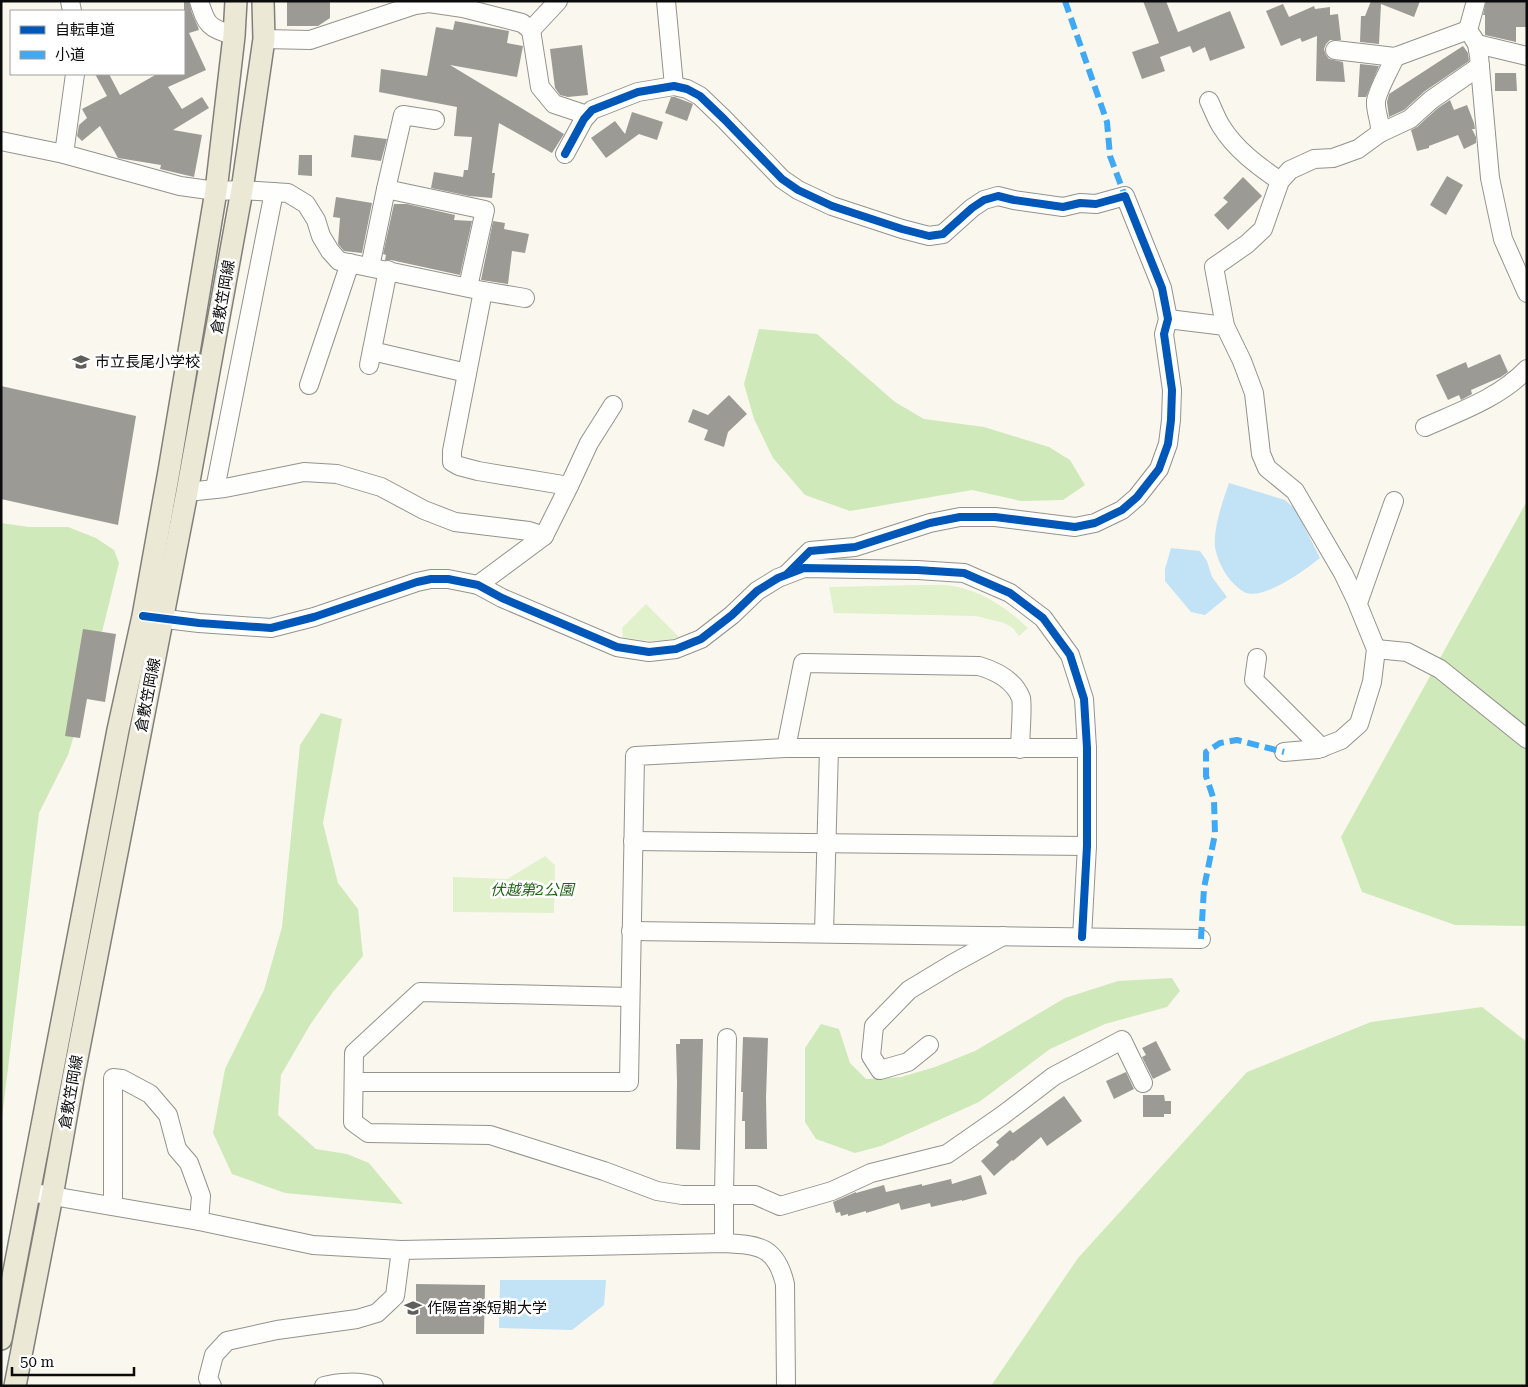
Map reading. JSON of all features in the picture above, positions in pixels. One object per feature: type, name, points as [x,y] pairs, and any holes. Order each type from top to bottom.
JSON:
[{"type":"main road","name":"倉敷笠岡線","points":[[15,1386],[73,1079],[152,618],[169,471],[216,191],[234,36],[236,1]]},
{"type":"main road","name":"倉敷笠岡線","points":[[1,1339],[118,730],[187,492],[242,190],[264,39],[263,1]]},
{"type":"street","points":[[199,1],[205,20],[214,29],[234,36]]},
{"type":"street","points":[[531,30],[558,1]]},
{"type":"street","points":[[666,1],[674,86]]},
{"type":"street","points":[[1476,1],[1473,37],[1480,66],[1492,186],[1503,239],[1527,293]]},
{"type":"street","points":[[264,39],[310,40],[414,5],[429,4],[463,8],[522,23],[531,30],[540,87],[554,104],[587,115]]},
{"type":"street","points":[[1335,50],[1395,57],[1473,37],[1527,56]]},
{"type":"street","points":[[1380,133],[1381,126],[1376,102],[1395,57]]},
{"type":"street","points":[[1284,752],[1322,748],[1341,740],[1358,724],[1372,682],[1376,649],[1358,603],[1343,573],[1295,491],[1268,468],[1260,454],[1254,393],[1242,361],[1225,326],[1214,267],[1248,244],[1263,229],[1280,181],[1290,170],[1314,159],[1333,158],[1358,149],[1380,133],[1410,120],[1431,100],[1480,66]]},
{"type":"street","points":[[64,154],[75,75]]},
{"type":"street","points":[[565,154],[587,115],[592,110],[638,92],[674,86],[687,89],[700,96],[782,179],[798,190],[832,206],[929,236],[943,234],[972,208],[984,200],[998,196],[1063,207],[1080,203],[1096,204],[1125,196],[1162,288],[1168,319],[1164,334],[1172,390],[1168,444],[1159,469],[1137,497],[1122,510],[1095,523],[1075,527],[995,517],[960,517],[930,523],[856,547],[810,551],[788,574]]},
{"type":"street","points":[[1209,101],[1221,126],[1240,150],[1260,168],[1280,181]]},
{"type":"street","points":[[370,267],[403,115],[435,120]]},
{"type":"street","points":[[1,141],[64,154],[180,186],[216,191],[242,190],[288,193],[306,204],[316,220],[321,236],[339,261],[525,298]]},
{"type":"street","points":[[386,189],[486,210],[475,289],[467,373],[452,451],[452,462],[478,471],[569,486]]},
{"type":"street","points":[[216,489],[274,192]]},
{"type":"street","points":[[309,385],[350,263]]},
{"type":"street","points":[[388,270],[370,358],[467,373]]},
{"type":"street","points":[[1168,319],[1225,326]]},
{"type":"street","points":[[1425,427],[1488,398],[1515,381],[1527,369]]},
{"type":"street","points":[[478,585],[544,536],[589,443],[613,405]]},
{"type":"street","points":[[187,492],[216,489],[304,472],[338,474],[381,486],[424,510],[455,522],[529,531],[544,536]]},
{"type":"street","points":[[1358,603],[1394,501]]},
{"type":"street","points":[[152,618],[271,628],[314,617],[417,582],[431,579],[448,579],[478,585],[502,598],[616,647],[648,652],[676,649],[701,639],[732,615],[757,591],[778,578],[804,568],[917,570],[964,573],[1010,593],[1043,618],[1070,655],[1084,699],[1087,748],[1086,846],[1082,937]]},
{"type":"street","points":[[1376,649],[1408,652],[1440,669],[1527,739]]},
{"type":"street","points":[[1257,658],[1254,680],[1322,748]]},
{"type":"street","points":[[786,748],[803,664],[979,666],[990,670],[1002,675],[1013,686],[1021,699],[1020,749]]},
{"type":"street","points":[[354,1082],[629,1082],[634,756],[786,748],[1087,748]]},
{"type":"street","points":[[824,933],[829,748]]},
{"type":"street","points":[[633,841],[1086,846]]},
{"type":"street","points":[[631,930],[1201,938]]},
{"type":"street","points":[[928,1045],[908,1062],[880,1070],[872,1056],[874,1026],[909,990],[1004,936]]},
{"type":"street","points":[[630,997],[420,992],[354,1053],[353,1122],[368,1133],[490,1135],[604,1171],[657,1192],[682,1195],[755,1195],[780,1206],[832,1191],[870,1173],[947,1154],[1054,1076],[1122,1040],[1143,1083]]},
{"type":"street","points":[[724,1243],[727,1038]]},
{"type":"street","points":[[114,1206],[113,1078],[122,1079],[150,1094],[168,1115],[177,1149],[188,1163],[201,1196],[199,1221]]},
{"type":"street","points":[[29,1192],[199,1221],[313,1245],[401,1250],[724,1243],[754,1245],[765,1250],[774,1258],[781,1270],[785,1284],[786,1386]]},
{"type":"street","points":[[212,1386],[208,1378],[214,1355],[226,1341],[277,1330],[357,1319],[377,1313],[395,1296],[401,1250]]},
{"type":"street","points":[[324,1386],[351,1383],[374,1386]]},
{"type":"green space","points":[[759,329],[817,334],[895,402],[924,419],[984,427],[1049,447],[1070,460],[1085,485],[1063,500],[1021,501],[972,490],[850,511],[805,495],[773,458],[754,419],[744,384]]},
{"type":"green space","points":[[1527,501],[1527,926],[1455,925],[1362,892],[1341,837]]},
{"type":"green space","points":[[1,523],[29,527],[68,527],[96,538],[114,550],[119,563],[88,689],[68,755],[39,813],[1,1126]]},
{"type":"green space","points":[[941,585],[964,588],[984,596],[1003,607],[1028,628],[1019,636],[1013,628],[1004,623],[976,616],[834,613],[829,587]]},
{"type":"green space","points":[[646,604],[679,637],[651,641],[623,637],[622,628]]},
{"type":"green space","points":[[321,713],[342,719],[323,823],[338,883],[358,909],[363,956],[333,992],[310,1025],[281,1075],[278,1115],[316,1149],[347,1154],[369,1163],[403,1204],[285,1193],[232,1174],[213,1133],[225,1069],[264,990],[282,927],[300,745]]},
{"type":"green space","name":"伏越第2公園","points":[[545,856],[555,865],[554,913],[453,912],[453,877],[507,879]]},
{"type":"green space","points":[[1172,978],[1180,991],[1167,1007],[1105,1024],[1050,1049],[979,1102],[881,1146],[855,1153],[816,1139],[805,1122],[805,1048],[821,1024],[839,1029],[850,1063],[866,1079],[901,1077],[935,1067],[975,1051],[1065,998],[1118,981]]},
{"type":"green space","points":[[1482,1007],[1527,1042],[1527,1386],[991,1386],[1078,1258],[1247,1072],[1371,1022]]},
{"type":"water","points":[[1229,483],[1285,500],[1296,510],[1320,558],[1285,582],[1264,592],[1246,593],[1238,588],[1223,569],[1215,547],[1217,523]]},
{"type":"water","points":[[1171,548],[1200,551],[1207,561],[1212,577],[1227,597],[1205,615],[1191,612],[1165,581],[1165,569]]},
{"type":"water","points":[[500,1280],[606,1280],[604,1305],[572,1330],[499,1328]]},
{"type":"building","points":[[184,1],[189,1],[199,30],[189,33],[206,70],[168,87],[182,109],[202,97],[209,108],[173,130],[202,135],[194,177],[160,169],[161,165],[118,158],[100,126],[82,141],[77,136],[79,125],[87,118],[82,109],[107,96],[96,75],[110,75],[120,95],[155,75],[185,75]]},
{"type":"building","points":[[287,1],[330,1],[330,18],[318,26],[287,26]]},
{"type":"building","points":[[1143,1],[1166,1],[1178,32],[1230,11],[1245,48],[1210,61],[1205,47],[1193,53],[1190,46],[1160,57],[1165,71],[1142,79],[1132,52],[1159,43]]},
{"type":"building","points":[[1371,1],[1420,1],[1414,17],[1381,4],[1379,44],[1360,42],[1361,16],[1365,16]]},
{"type":"building","points":[[1486,1],[1527,1],[1527,27],[1516,27],[1516,42],[1485,35],[1485,15],[1483,15]]},
{"type":"building","points":[[1283,4],[1289,17],[1314,6],[1315,9],[1330,7],[1330,15],[1338,14],[1341,40],[1330,40],[1324,49],[1329,59],[1343,62],[1345,82],[1316,81],[1317,36],[1302,42],[1300,38],[1281,46],[1266,11]]},
{"type":"building","points":[[455,21],[509,31],[507,43],[523,46],[517,77],[450,65],[564,134],[552,153],[499,123],[492,173],[495,173],[492,198],[469,196],[431,188],[434,172],[463,177],[464,170],[468,170],[472,137],[454,136],[457,107],[379,92],[381,69],[427,76],[436,27],[453,30]]},
{"type":"building","points":[[582,45],[588,95],[568,97],[560,95],[555,88],[550,49]]},
{"type":"building","points":[[1463,46],[1468,53],[1469,61],[1425,91],[1404,110],[1389,117],[1387,102],[1389,94]]},
{"type":"building","points":[[1360,64],[1379,66],[1366,97],[1358,97]]},
{"type":"building","points":[[1495,73],[1516,73],[1517,91],[1495,91]]},
{"type":"building","points":[[671,97],[693,104],[687,121],[665,113]]},
{"type":"building","points":[[1450,100],[1454,110],[1467,105],[1474,123],[1475,129],[1472,129],[1476,137],[1476,143],[1464,149],[1458,135],[1429,146],[1429,148],[1417,151],[1411,130]]},
{"type":"building","points":[[632,112],[663,122],[657,140],[639,134],[606,158],[591,138],[615,121],[625,134]]},
{"type":"building","points":[[354,135],[387,139],[381,161],[351,157]]},
{"type":"building","points":[[299,155],[312,155],[312,176],[298,175]]},
{"type":"building","points":[[1447,176],[1463,185],[1446,215],[1430,205]]},
{"type":"building","points":[[1243,177],[1262,196],[1228,230],[1214,215],[1228,202],[1223,198]]},
{"type":"building","points":[[336,197],[372,203],[362,253],[344,251],[338,244],[340,218],[333,217]]},
{"type":"building","points":[[394,204],[407,204],[455,215],[454,220],[472,221],[460,275],[385,260],[386,255],[383,254]]},
{"type":"building","points":[[493,221],[505,223],[504,229],[529,234],[525,253],[512,251],[508,284],[481,280]]},
{"type":"building","points":[[1500,354],[1508,372],[1471,390],[1472,394],[1461,400],[1459,395],[1448,400],[1436,375],[1466,362],[1468,368]]},
{"type":"building","points":[[1,386],[136,416],[118,525],[1,499]]},
{"type":"building","points":[[729,395],[747,414],[728,432],[724,447],[704,440],[708,430],[688,422],[693,409],[708,415]]},
{"type":"building","points":[[83,629],[116,634],[105,702],[87,699],[80,738],[65,736]]},
{"type":"building","points":[[743,1037],[768,1038],[767,1149],[745,1149],[745,1121],[742,1121],[743,1092],[741,1092]]},
{"type":"building","points":[[680,1039],[703,1039],[700,1150],[676,1149],[676,1044],[680,1044]]},
{"type":"building","points":[[1156,1041],[1171,1070],[1153,1079],[1142,1057],[1146,1055],[1142,1048]]},
{"type":"building","points":[[1126,1072],[1134,1089],[1114,1099],[1106,1081]]},
{"type":"building","points":[[1143,1095],[1164,1095],[1165,1101],[1171,1101],[1171,1114],[1164,1114],[1164,1117],[1143,1117]]},
{"type":"building","points":[[1064,1096],[1082,1121],[1047,1146],[1041,1137],[994,1176],[981,1161],[999,1145],[996,1142],[1010,1130],[1013,1133]]},
{"type":"building","points":[[981,1175],[987,1194],[931,1207],[930,1203],[901,1210],[899,1203],[866,1213],[866,1211],[841,1216],[840,1212],[836,1213],[833,1202],[856,1192],[884,1185],[886,1192],[951,1179],[952,1184]]},
{"type":"building","points":[[416,1284],[485,1285],[484,1334],[416,1334]]},
{"type":"marked path","points":[[1065,1],[1107,122],[1110,156],[1125,196]]},
{"type":"marked path","points":[[1201,939],[1204,888],[1215,834],[1214,800],[1206,776],[1206,752],[1220,743],[1237,740],[1284,752]]},
{"type":"cycle path","points":[[565,154],[584,119],[592,110],[638,92],[674,86],[687,89],[700,96],[782,179],[798,190],[832,206],[929,236],[943,234],[972,208],[984,200],[998,196],[1063,207],[1080,203],[1096,204],[1125,196],[1162,288],[1168,319],[1164,334],[1172,390],[1168,444],[1159,469],[1137,497],[1122,510],[1095,523],[1075,527],[995,517],[960,517],[930,523],[855,547],[810,551],[787,574]]},
{"type":"cycle path","points":[[143,616],[199,623],[271,628],[314,617],[417,582],[431,579],[448,579],[478,585],[502,598],[617,647],[649,652],[676,649],[701,639],[732,615],[757,591],[778,578],[804,568],[917,570],[964,573],[1010,593],[1043,618],[1070,655],[1084,699],[1087,748],[1087,846],[1082,937]]},
{"type":"place","name":"市立長尾小学校","points":[[81,362]]},
{"type":"place","name":"作陽音楽短期大学","points":[[413,1308]]}]
